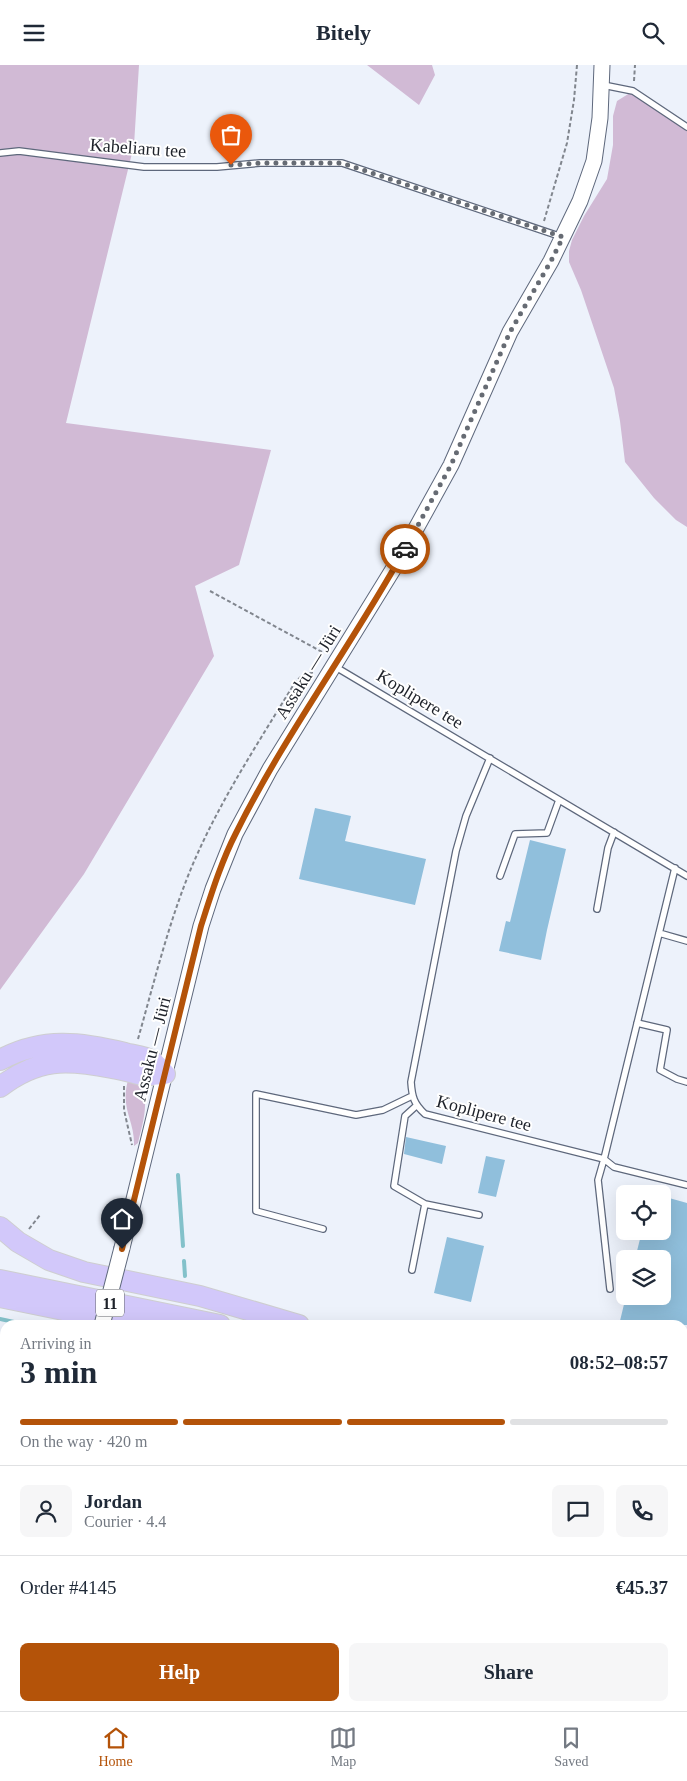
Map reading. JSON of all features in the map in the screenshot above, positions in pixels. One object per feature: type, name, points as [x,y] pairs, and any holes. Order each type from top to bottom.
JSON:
[{"type":"highway","points":[[0,1060],[24,1050],[46,1045],[71,1043],[93,1045],[150,1060],[165,1074]]},
{"type":"highway","points":[[0,1087],[15,1076],[37,1066],[62,1061],[89,1063],[143,1075],[165,1074]]},
{"type":"highway","points":[[0,1227],[18,1242],[49,1260],[84,1272],[200,1296],[282,1320]]},
{"type":"highway","name":"11","points":[[0,1280],[196,1320]]},
{"type":"highway","name":"11","points":[[0,1297],[113,1320]]},
{"type":"street","name":"Assaku — Jüri","points":[[103,1320],[201,926],[213,889],[231,844],[270,769],[397,563],[451,465],[510,332],[551,261],[580,201],[594,161],[600,118],[602,65]]},
{"type":"lane","points":[[601,85],[632,91],[687,127]]},
{"type":"lane","name":"Kabeliaru tee","points":[[0,153],[20,151],[144,167],[217,167],[260,163],[342,163],[563,237]]},
{"type":"lane","name":"Koplipere tee","points":[[333,667],[687,876]]},
{"type":"lane","name":"Koplipere tee","points":[[490,758],[466,816],[456,851],[411,1082],[412,1096],[416,1106],[425,1114],[604,1159],[614,1167],[687,1185]]},
{"type":"lane","points":[[500,876],[515,834],[547,833],[559,800]]},
{"type":"lane","points":[[597,909],[608,848],[614,832]]},
{"type":"lane","points":[[610,1289],[598,1180],[675,869]]},
{"type":"lane","points":[[659,933],[687,941]]},
{"type":"lane","points":[[637,1023],[667,1030],[660,1070],[687,1082]]},
{"type":"lane","points":[[323,1229],[256,1211],[256,1094],[356,1115],[383,1111],[412,1096]]},
{"type":"lane","points":[[416,1106],[405,1116],[394,1186],[425,1204],[479,1215]]},
{"type":"lane","points":[[412,1270],[425,1204]]},
{"type":"path","points":[[542,230],[567,143],[577,65]]},
{"type":"path","points":[[632,91],[635,65]]},
{"type":"path","points":[[210,591],[333,667]]},
{"type":"path","points":[[141,1028],[176,909],[189,873],[224,801],[300,677],[308,673],[318,673],[333,667]]},
{"type":"path","points":[[125,1084],[124,1110],[132,1145]]},
{"type":"shaded area","points":[[0,65],[139,65],[134,145],[66,423],[271,450],[239,565],[195,586],[214,656],[84,874],[0,990]]},
{"type":"shaded area","points":[[367,65],[432,65],[435,75],[419,105]]},
{"type":"shaded area","points":[[633,91],[687,127],[687,527],[676,520],[654,498],[625,462],[614,388],[581,290],[569,262],[572,240],[584,216],[607,179],[613,145],[613,116],[617,101]]},
{"type":"shaded area","points":[[128,1080],[137,1084],[145,1098],[142,1126],[138,1143],[134,1146],[134,1137],[126,1099]]},
{"type":"building","points":[[315,808],[351,816],[345,841],[426,859],[415,905],[299,879]]},
{"type":"building","points":[[530,840],[566,849],[541,960],[499,951],[506,921],[510,922]]},
{"type":"building","points":[[406,1137],[446,1146],[442,1164],[404,1154]]},
{"type":"building","points":[[486,1156],[505,1160],[496,1197],[478,1193]]},
{"type":"building","points":[[671,1199],[687,1203],[687,1320],[620,1320],[624,1305],[671,1305],[671,1250],[637,1250],[640,1240],[671,1240]]},
{"type":"building","points":[[447,1237],[484,1246],[471,1302],[434,1293]]},
{"type":"waterway","points":[[178,1175],[183,1246]]},
{"type":"waterway","points":[[184,1261],[185,1276]]},
{"type":"waterway","points":[[0,1319],[5,1320]]},
{"type":"way so far","points":[[231,165],[342,163],[563,237],[510,332],[451,465],[405,549]]},
{"type":"route","points":[[122,1249],[201,926],[213,889],[235,835],[270,769],[405,549]]}]
